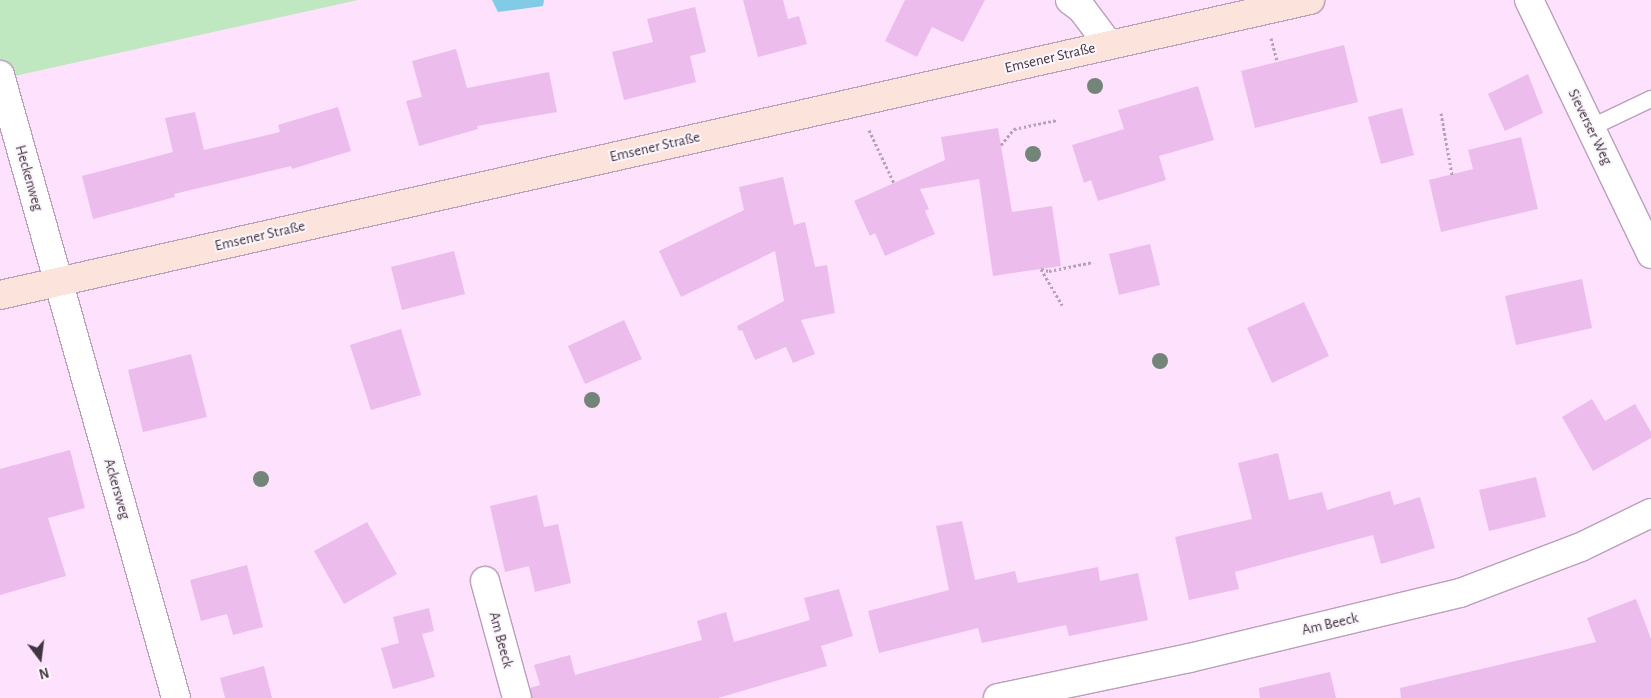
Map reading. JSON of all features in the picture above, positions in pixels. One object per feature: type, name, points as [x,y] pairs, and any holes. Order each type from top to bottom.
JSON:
[{"type":"street","points":[[1070,0],[1082,9],[1109,45]]},
{"type":"street","name":"Emsener Straße","points":[[0,295],[1310,0]]},
{"type":"street","name":"Sieverser Weg","points":[[1529,0],[1651,254]]},
{"type":"street","name":"Heckenweg","points":[[0,75],[58,281]]},
{"type":"street","name":"Ackersweg","points":[[58,281],[176,698]]},
{"type":"street","name":"Am Beeck","points":[[998,698],[1189,658],[1460,593],[1581,546],[1651,513]]},
{"type":"street","name":"Am Beeck","points":[[484,581],[517,698]]},
{"type":"lane","points":[[1590,128],[1651,99]]},
{"type":"path","points":[[856,102],[894,183]]},
{"type":"path","points":[[1441,113],[1452,175]]},
{"type":"path","points":[[1001,145],[1014,129],[1057,120]]},
{"type":"path","points":[[1062,305],[1041,269],[1049,271],[1092,262]]},
{"type":"green space","points":[[0,0],[358,0],[1,79],[0,103]]},
{"type":"water","points":[[492,0],[544,0],[543,6],[498,12]]},
{"type":"building","points":[[743,0],[783,0],[788,19],[799,16],[807,44],[758,57]]},
{"type":"building","points":[[905,0],[985,0],[963,42],[932,27],[917,57],[885,41]]},
{"type":"building","points":[[695,7],[706,52],[690,56],[696,82],[624,100],[612,52],[653,42],[647,19]]},
{"type":"building","points":[[1344,45],[1358,102],[1255,128],[1241,71]]},
{"type":"building","points":[[456,49],[467,88],[549,72],[557,112],[477,126],[478,129],[419,146],[406,101],[422,97],[412,61]]},
{"type":"building","points":[[1528,74],[1543,113],[1505,131],[1488,94]]},
{"type":"building","points":[[1198,86],[1214,140],[1159,156],[1166,180],[1098,201],[1091,180],[1084,183],[1072,145],[1124,129],[1118,110]]},
{"type":"building","points":[[338,107],[351,151],[292,169],[291,166],[174,194],[175,197],[93,219],[82,176],[173,152],[165,118],[195,112],[204,150],[280,132],[278,125]]},
{"type":"building","points":[[1402,108],[1414,155],[1381,164],[1368,117]]},
{"type":"building","points":[[998,128],[1012,212],[1052,206],[1061,266],[993,276],[979,179],[920,189],[929,209],[925,211],[935,234],[885,256],[875,233],[870,236],[854,201],[945,160],[941,137]]},
{"type":"building","points":[[1521,137],[1538,209],[1441,232],[1429,180],[1473,169],[1468,150]]},
{"type":"building","points":[[783,177],[794,225],[805,222],[815,267],[827,265],[835,313],[801,320],[815,354],[793,363],[786,347],[755,360],[742,330],[739,331],[737,326],[784,301],[775,251],[681,297],[659,251],[744,210],[739,187]]},
{"type":"building","points":[[1150,244],[1160,285],[1119,295],[1109,254]]},
{"type":"building","points":[[454,251],[465,294],[402,310],[391,267]]},
{"type":"building","points":[[1582,279],[1592,328],[1516,345],[1505,296]]},
{"type":"building","points":[[1304,302],[1329,356],[1272,383],[1247,328]]},
{"type":"building","points":[[624,320],[642,359],[585,384],[568,346]]},
{"type":"building","points":[[401,329],[421,395],[371,410],[350,345]]},
{"type":"building","points":[[191,354],[207,417],[143,432],[128,370]]},
{"type":"building","points":[[1592,399],[1605,421],[1635,404],[1651,432],[1651,438],[1593,471],[1562,417]]},
{"type":"building","points":[[70,450],[85,508],[48,518],[66,576],[0,595],[0,469]]},
{"type":"building","points":[[1278,453],[1289,500],[1322,492],[1327,510],[1390,491],[1394,505],[1420,497],[1435,548],[1381,564],[1373,535],[1235,572],[1239,589],[1189,600],[1175,537],[1252,519],[1238,463]]},
{"type":"building","points":[[1536,477],[1546,517],[1489,531],[1479,490]]},
{"type":"building","points":[[537,495],[544,527],[558,524],[571,583],[535,592],[529,566],[505,572],[490,506]]},
{"type":"building","points":[[962,521],[975,580],[1015,571],[1018,583],[1098,567],[1100,581],[1138,573],[1148,620],[1069,636],[1066,625],[982,643],[978,628],[879,653],[868,611],[949,590],[936,526]]},
{"type":"building","points":[[367,522],[397,574],[344,604],[314,551]]},
{"type":"building","points":[[247,565],[263,627],[233,635],[227,614],[201,621],[190,580]]},
{"type":"building","points":[[839,589],[853,636],[821,646],[827,666],[718,698],[532,698],[530,688],[540,685],[534,665],[570,655],[575,675],[702,640],[697,621],[726,612],[734,642],[810,620],[804,598]]},
{"type":"building","points":[[1636,599],[1651,639],[1651,698],[1401,698],[1400,688],[1596,642],[1587,618]]},
{"type":"building","points":[[429,608],[434,631],[422,634],[435,677],[393,689],[381,648],[399,643],[393,617]]},
{"type":"building","points":[[264,666],[272,698],[225,698],[220,678]]},
{"type":"building","points":[[1330,672],[1336,698],[1260,698],[1259,688]]}]
